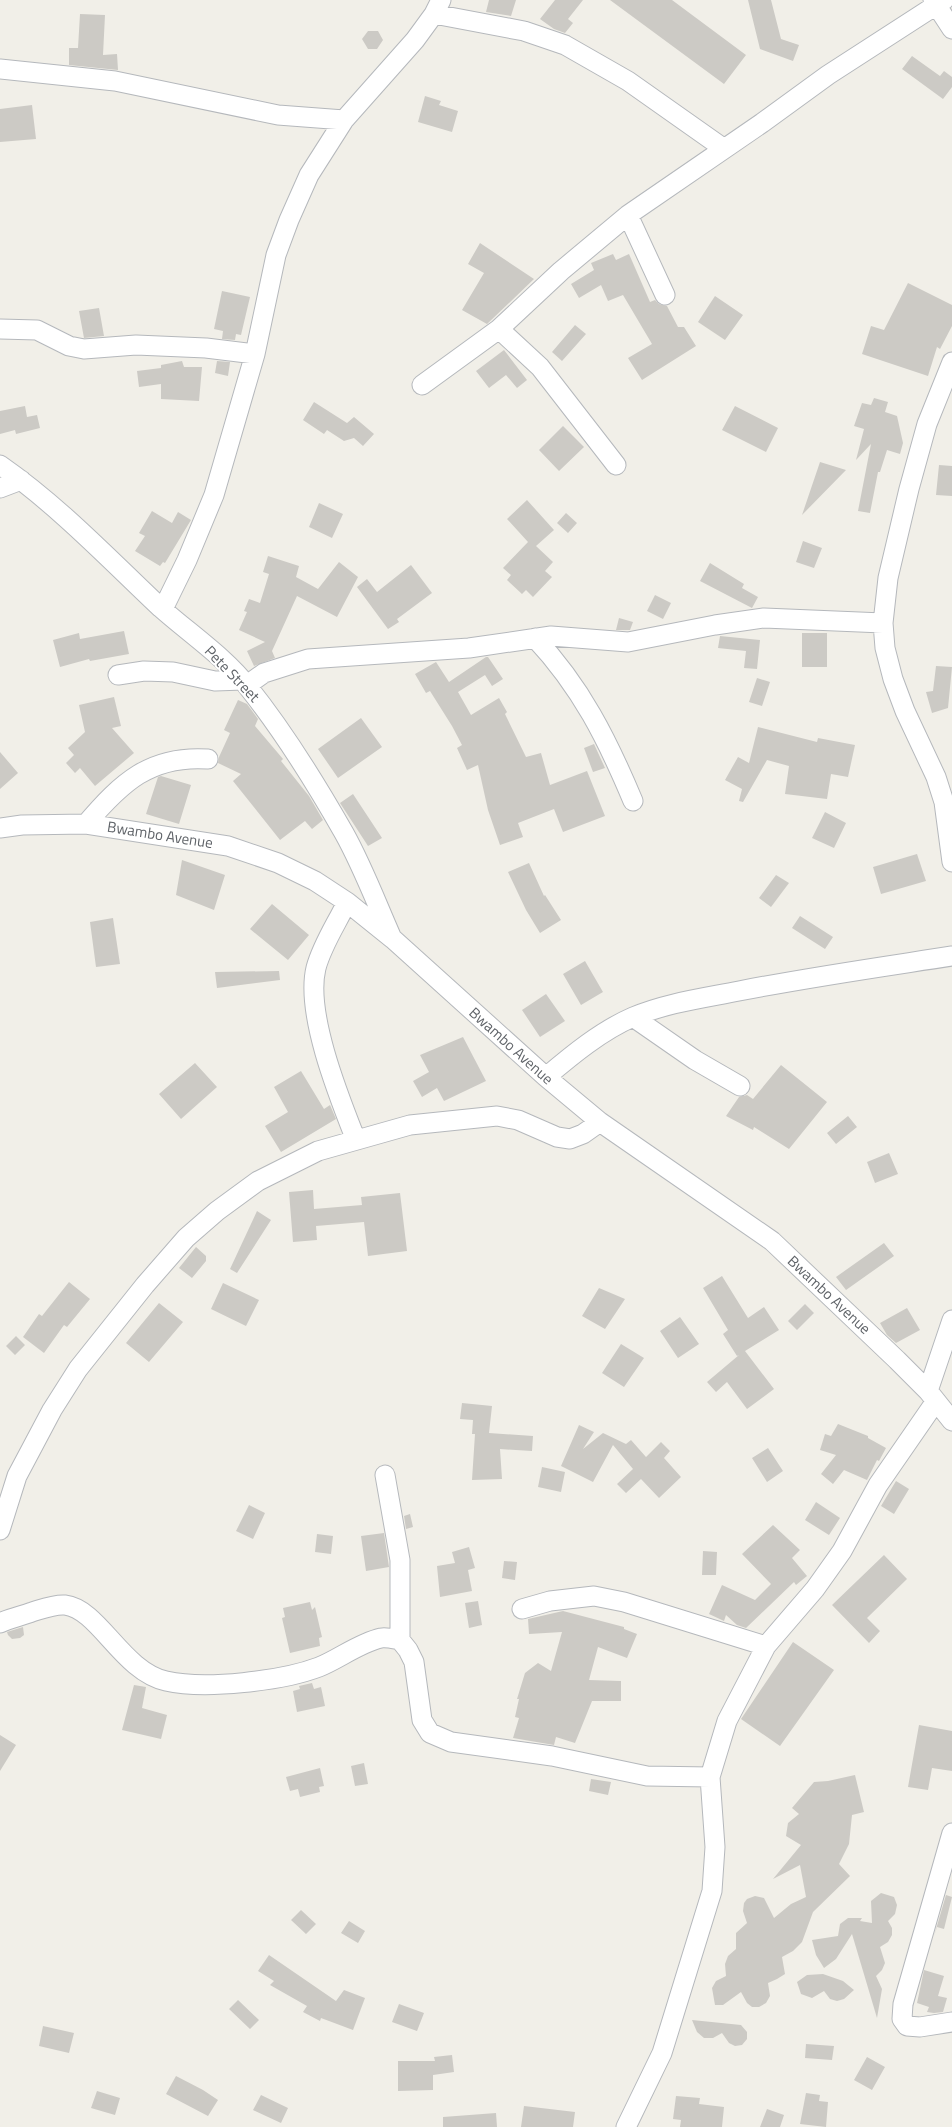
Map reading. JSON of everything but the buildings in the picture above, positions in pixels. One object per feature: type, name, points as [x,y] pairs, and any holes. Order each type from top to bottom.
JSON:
[{"type":"street","points":[[422,385],[499,329],[562,271],[628,215],[937,1],[952,29]]},
{"type":"street","points":[[163,609],[187,560],[214,495],[255,354],[276,255],[288,220],[309,175],[344,120],[415,40],[438,7],[524,31],[565,45],[628,81],[723,148]]},
{"type":"street","points":[[0,69],[115,81],[278,116],[344,120]]},
{"type":"street","points":[[628,215],[665,295]]},
{"type":"street","points":[[0,329],[37,330],[69,346],[84,349],[136,345],[206,348],[255,354]]},
{"type":"street","points":[[499,329],[540,367],[616,465]]},
{"type":"street","points":[[952,362],[927,424],[909,489],[888,578],[883,623],[885,648],[893,679],[905,711],[936,776],[944,802],[952,862]]},
{"type":"street","name":"Pete Street","points":[[0,465],[21,480],[103,551],[163,609],[245,683],[283,734],[344,834],[393,939]]},
{"type":"street","points":[[0,488],[21,480]]},
{"type":"street","points":[[118,675],[144,672],[173,672],[216,681],[245,683],[264,673],[308,659],[468,648],[536,638],[566,637],[628,642],[715,624],[774,618],[802,621],[883,623]]},
{"type":"street","points":[[536,638],[565,672],[590,709],[618,764],[633,801]]},
{"type":"street","points":[[86,824],[113,793],[140,774],[176,759],[208,759]]},
{"type":"street","name":"Bwambo Avenue","points":[[0,828],[22,825],[86,824],[228,846],[250,852],[315,881],[347,902],[393,939],[546,1077],[600,1122],[772,1241],[932,1396],[952,1421]]},
{"type":"street","points":[[347,902],[316,968],[315,997],[319,1030],[331,1072],[356,1140]]},
{"type":"street","points":[[546,1077],[580,1049],[633,1018],[660,1008],[810,978],[952,956]]},
{"type":"street","points":[[633,1018],[695,1060],[740,1086]]},
{"type":"street","points":[[0,1530],[8,1499],[17,1476],[52,1410],[78,1368],[164,1262],[217,1211],[258,1181],[318,1151],[410,1126],[498,1116],[518,1120],[558,1137],[570,1139],[583,1134],[600,1122]]},
{"type":"street","points":[[626,2127],[662,2053],[712,1891],[715,1847],[710,1777],[726,1721],[766,1646],[815,1589],[842,1551],[878,1486],[932,1396],[952,1320]]},
{"type":"street","points":[[385,1475],[400,1560],[400,1640],[414,1662],[422,1720],[430,1733],[451,1742],[552,1756],[647,1776],[710,1777]]},
{"type":"street","points":[[522,1609],[550,1601],[594,1596],[624,1602],[766,1646]]},
{"type":"street","points":[[0,1623],[48,1607],[64,1605],[78,1608],[88,1616],[126,1657],[145,1672],[165,1681],[213,1685],[269,1679],[318,1667],[382,1638],[400,1640]]},
{"type":"street","points":[[952,1833],[903,2004],[902,2019],[907,2026],[920,2027],[952,2022]]}]
